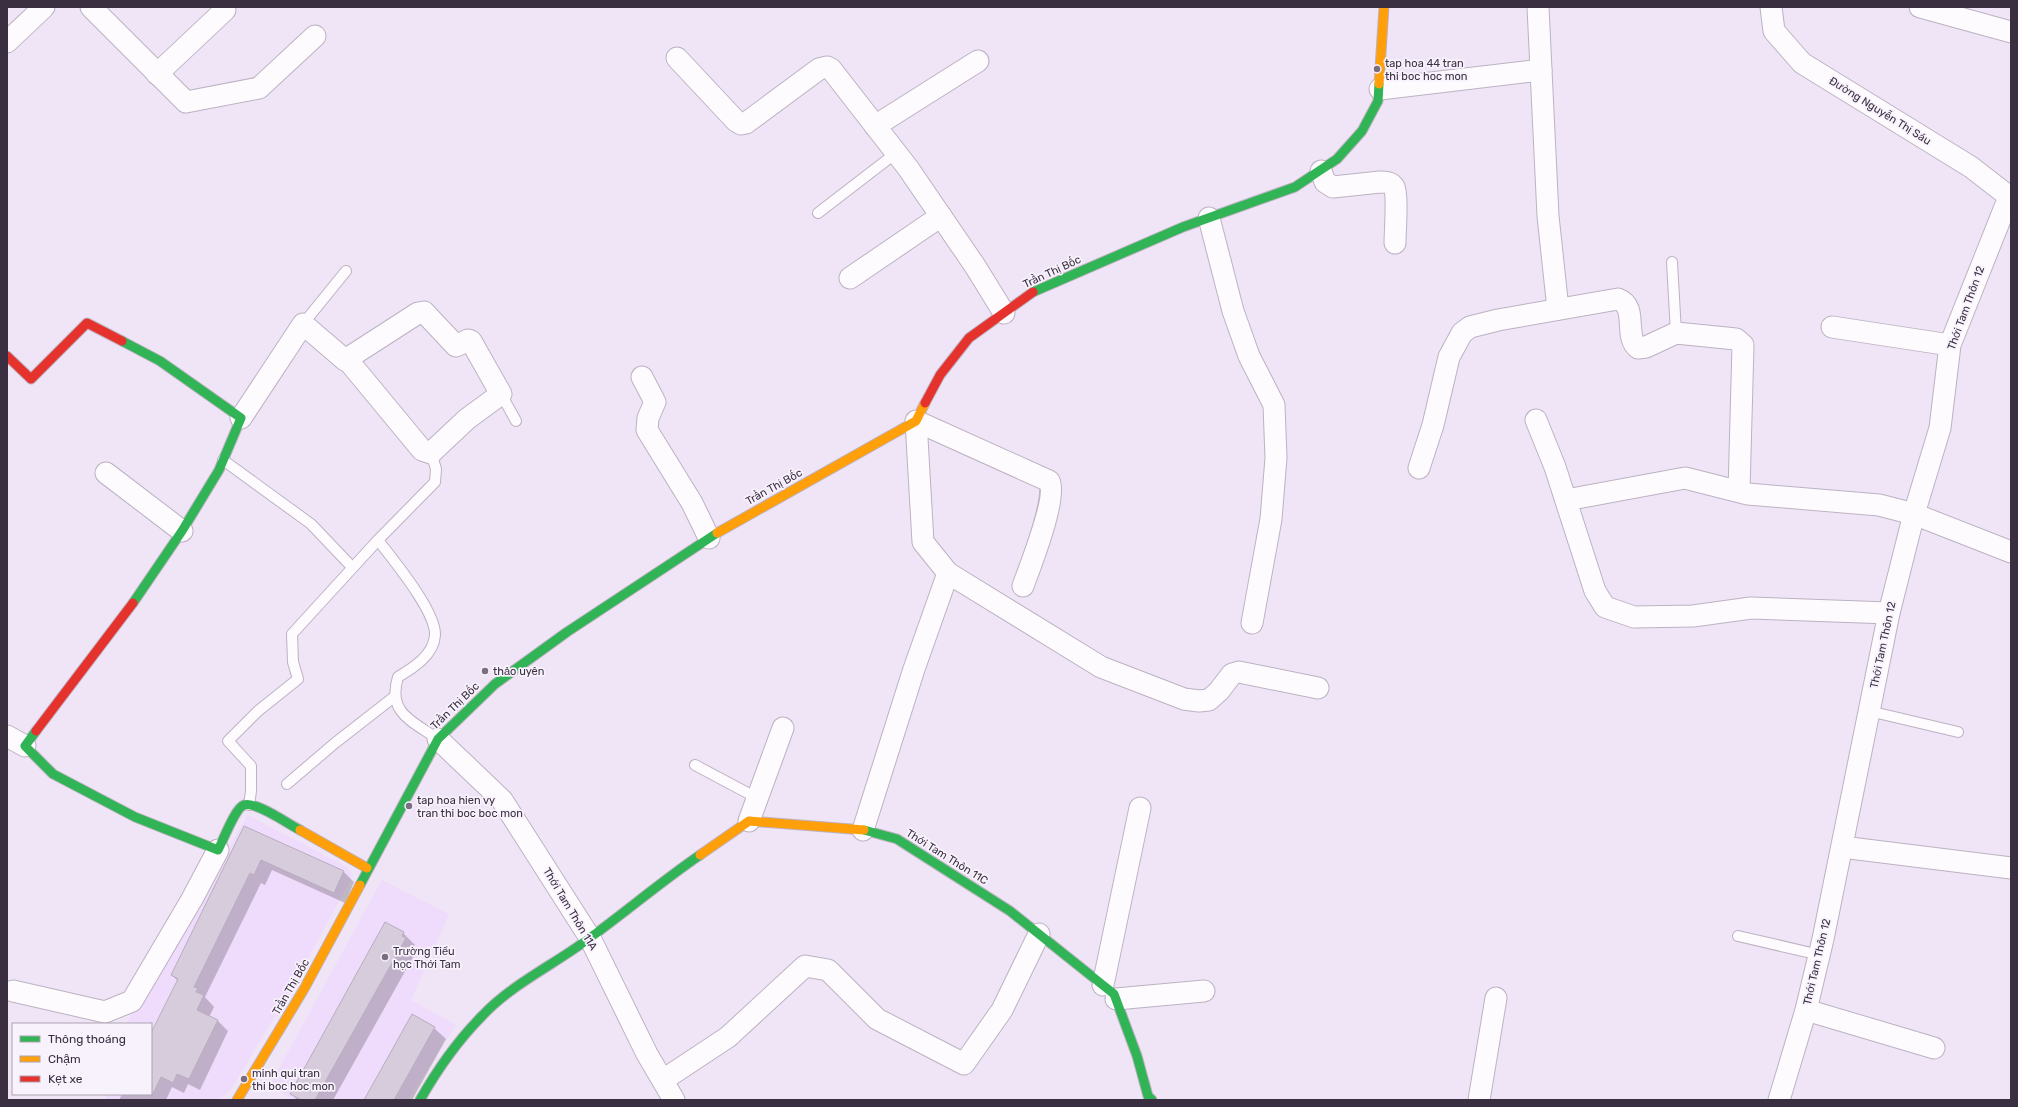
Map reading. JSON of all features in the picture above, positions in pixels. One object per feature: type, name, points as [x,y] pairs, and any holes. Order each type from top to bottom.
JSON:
[{"type":"street","points":[[7,42],[44,7]]},
{"type":"street","points":[[91,7],[186,102],[258,88],[315,36]]},
{"type":"street","name":"Trần Thị Bốc","points":[[237,1100],[304,989],[367,868],[438,739],[495,684],[567,632],[709,538],[916,421],[940,375],[969,338],[1032,293],[1183,227],[1295,187],[1337,160],[1362,131],[1378,101],[1380,89],[1384,7]]},
{"type":"street","points":[[1538,7],[1548,216],[1558,310]]},
{"type":"street","name":"Đường Nguyễn Thị Sáu","points":[[1771,7],[1774,31],[1802,63],[1971,167],[2010,197]]},
{"type":"street","points":[[1920,7],[2011,32]]},
{"type":"street","points":[[157,74],[225,10]]},
{"type":"street","points":[[677,58],[736,121],[741,124],[746,123],[819,69],[827,67],[831,69],[896,153],[941,216],[1004,313]]},
{"type":"street","points":[[875,126],[978,61]]},
{"type":"street","points":[[1380,89],[1541,70]]},
{"type":"street","points":[[1322,171],[1325,182],[1333,187],[1380,182],[1388,182],[1393,186],[1396,195],[1395,243]]},
{"type":"street","name":"Thới Tam Thôn 12","points":[[1779,1100],[1806,1010],[1820,955],[1889,613],[1914,514],[1940,428],[1950,345],[2010,197]]},
{"type":"street","points":[[850,278],[941,216]]},
{"type":"street","points":[[1209,218],[1233,311],[1249,356],[1274,405],[1276,458],[1271,519],[1252,623]]},
{"type":"street","points":[[1419,468],[1433,425],[1449,356],[1462,333],[1470,327],[1618,298],[1625,302],[1628,308],[1634,344],[1638,348],[1650,345],[1676,333],[1736,339],[1743,344],[1739,491]]},
{"type":"street","points":[[25,746],[126,613],[182,531],[223,460],[241,418],[303,324],[345,360],[422,450],[431,452],[467,419],[501,394],[471,341],[468,340],[456,346],[424,312],[418,313],[345,360]]},
{"type":"street","points":[[7,356],[31,379],[87,323],[160,360],[241,418]]},
{"type":"street","points":[[1832,327],[1950,345]]},
{"type":"street","points":[[642,377],[655,402],[648,418],[647,430],[692,503],[709,538]]},
{"type":"street","points":[[1536,420],[1566,500],[1595,591],[1605,606],[1614,611],[1634,617],[1693,616],[1751,608],[1889,613]]},
{"type":"street","points":[[1023,586],[1049,507],[1052,491],[1049,481],[916,421],[923,542],[948,573],[1101,667],[1184,699],[1199,701],[1209,700],[1219,691],[1232,674],[1239,672],[1318,688]]},
{"type":"street","points":[[106,473],[182,531]]},
{"type":"street","points":[[1566,500],[1685,478],[1748,494],[1879,505],[1914,514],[2011,552]]},
{"type":"street","points":[[863,830],[914,669],[948,573]]},
{"type":"street","points":[[420,1100],[436,1072],[482,1014],[518,986],[590,938],[662,881],[749,821],[783,728]]},
{"type":"street","points":[[7,736],[25,746],[53,774],[135,817],[218,850]]},
{"type":"street","name":"Thới Tam Thôn 11A","points":[[438,739],[502,800],[590,938],[647,1054],[674,1100]]},
{"type":"street","points":[[13,991],[105,1012],[132,1001],[192,899],[238,810],[244,805],[255,805],[367,868]]},
{"type":"street","points":[[1140,808],[1110,992],[1137,1056],[1148,1096],[1152,1100]]},
{"type":"street","name":"Thới Tam Thôn 11C","points":[[749,821],[863,830],[897,839],[1010,911],[1110,992]]},
{"type":"street","points":[[1842,847],[2011,868]]},
{"type":"street","points":[[663,1080],[728,1037],[805,966],[828,970],[876,1019],[964,1064],[1002,1010],[1039,934]]},
{"type":"street","points":[[1110,992],[1204,991]]},
{"type":"street","points":[[1479,1100],[1496,998]]},
{"type":"street","points":[[1806,1010],[1934,1048]]},
{"type":"lane","points":[[818,213],[896,153]]},
{"type":"lane","points":[[1672,262],[1676,333]]},
{"type":"lane","points":[[303,324],[346,271]]},
{"type":"lane","points":[[501,394],[516,421]]},
{"type":"lane","points":[[249,805],[251,766],[228,741],[258,710],[298,679],[293,662],[292,634],[352,567],[435,482],[436,469],[431,452]]},
{"type":"lane","points":[[223,460],[311,524],[352,567]]},
{"type":"lane","points":[[378,540],[423,602],[435,634],[430,649],[418,664],[398,677],[394,697],[401,713],[438,739]]},
{"type":"lane","points":[[287,784],[334,743],[394,697]]},
{"type":"lane","points":[[1869,711],[1958,732]]},
{"type":"lane","points":[[695,765],[757,798]]},
{"type":"lane","points":[[1738,936],[1820,955]]},
{"type":"shaded area","points":[[248,815],[347,867],[353,875],[296,981],[230,1091],[218,1100],[105,1100],[107,1095],[152,1095],[152,1023],[127,1023]]},
{"type":"shaded area","name":"Trường Tiểu học Thới Tam","points":[[382,880],[449,914],[411,1000],[456,1025],[408,1100],[294,1100],[270,1085]]},
{"type":"building","points":[[244,826],[344,871],[334,893],[261,860],[254,875],[250,873],[194,987],[198,988],[196,992],[204,995],[197,1010],[218,1020],[189,1079],[177,1074],[173,1083],[161,1077],[151,1098],[152,1031],[178,979],[171,975]]},
{"type":"building","points":[[385,922],[404,932],[402,936],[406,938],[315,1100],[301,1100],[290,1094]]},
{"type":"building","points":[[412,1014],[435,1027],[394,1100],[364,1100]]},
{"type":"traffic: fast","points":[[1033,292],[1183,227],[1295,187],[1337,159],[1362,131],[1378,101],[1379,84]]},
{"type":"traffic: fast","points":[[122,341],[160,361],[241,418],[219,470],[182,531],[133,603]]},
{"type":"traffic: fast","points":[[360,885],[438,739],[495,684],[567,632],[717,533]]},
{"type":"traffic: fast","points":[[36,731],[25,746],[53,774],[135,817],[218,850],[233,818],[244,805],[256,806],[300,830]]},
{"type":"traffic: fast","points":[[864,830],[897,839],[1010,911],[1114,994],[1137,1056],[1148,1096],[1152,1100]]},
{"type":"traffic: fast","points":[[420,1100],[457,1045],[474,1025],[507,993],[578,947],[700,855]]},
{"type":"traffic: slow","points":[[1379,84],[1384,7]]},
{"type":"traffic: slow","points":[[717,533],[916,421],[925,403]]},
{"type":"traffic: slow","points":[[700,855],[749,821],[864,830]]},
{"type":"traffic: slow","points":[[300,830],[367,868]]},
{"type":"traffic: slow","points":[[237,1100],[304,989],[360,885]]},
{"type":"traffic: jam","points":[[925,403],[940,375],[969,338],[1033,292]]},
{"type":"traffic: jam","points":[[7,356],[31,379],[87,323],[122,341]]},
{"type":"traffic: jam","points":[[36,731],[133,603]]},
{"type":"place","name":"tap hoa 44 tran thi boc hoc mon","points":[[1377,69]]},
{"type":"place","name":"thảo uyên","points":[[485,671]]},
{"type":"place","name":"tap hoa hien vy tran thi boc boc mon","points":[[409,806]]},
{"type":"place","name":"Trường Tiểu học Thới Tam","points":[[385,957]]},
{"type":"place","name":"minh qui tran thi boc hoc mon","points":[[244,1079]]}]
